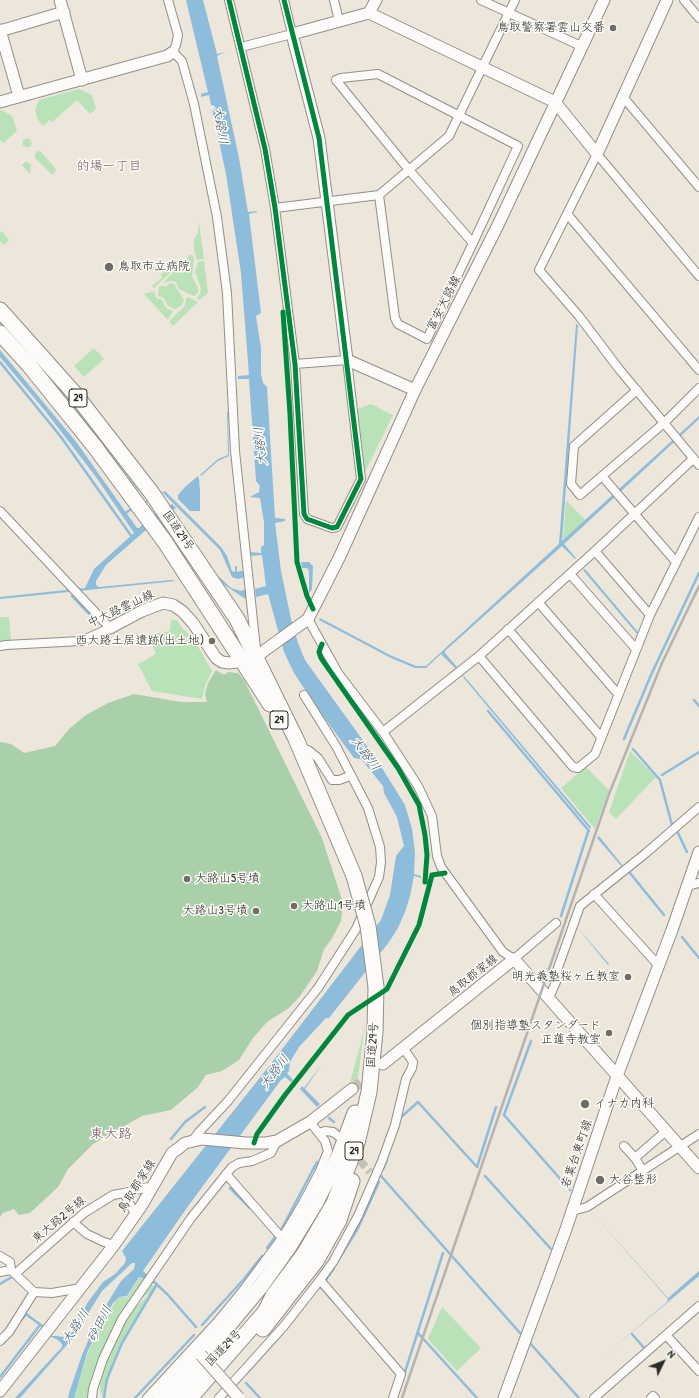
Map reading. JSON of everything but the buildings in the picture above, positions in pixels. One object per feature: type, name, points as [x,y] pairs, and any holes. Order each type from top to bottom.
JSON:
[{"type":"highway","name":"国道29号","points":[[0,310],[75,394],[151,492],[237,619],[250,659]]},
{"type":"highway","name":"国道29号","points":[[0,333],[62,405],[95,447],[185,573],[250,659],[296,739],[354,876],[368,926],[376,987],[375,1032],[369,1088],[356,1143],[334,1203],[304,1254],[273,1296],[174,1398]]},
{"type":"highway","points":[[160,1398],[201,1356],[242,1309],[277,1264],[316,1202],[341,1152],[360,1098],[369,1088]]},
{"type":"highway","points":[[203,1398],[222,1379],[316,1261],[342,1212],[355,1170],[365,1128],[369,1088]]},
{"type":"highway","name":"国道29号","points":[[190,1398],[265,1312],[273,1296]]},
{"type":"street","points":[[60,0],[82,80]]},
{"type":"street","points":[[0,102],[167,56],[173,52],[178,35],[168,0]]},
{"type":"street","points":[[229,0],[265,149],[275,208],[295,364],[304,514],[307,519],[332,528],[337,527],[361,479],[319,138],[284,0]]},
{"type":"street","points":[[334,0],[339,21]]},
{"type":"street","points":[[369,13],[376,0]]},
{"type":"street","points":[[481,0],[581,46]]},
{"type":"street","points":[[275,208],[379,195],[449,136],[515,0]]},
{"type":"street","name":"富安大路線","points":[[308,619],[340,556],[415,390],[498,225],[554,102],[604,0]]},
{"type":"street","points":[[668,0],[624,98],[568,215],[539,270],[579,316],[699,466]]},
{"type":"street","points":[[684,0],[699,18]]},
{"type":"street","points":[[19,96],[0,31],[64,12]]},
{"type":"street","points":[[241,47],[369,13],[482,66],[554,102],[699,276]]},
{"type":"street","points":[[173,52],[182,61],[194,104],[217,217],[227,293],[235,451],[250,659],[269,648],[308,619],[338,673],[383,732],[407,767],[427,804],[434,831],[437,856],[441,868],[503,952],[514,959],[556,923]]},
{"type":"street","points":[[379,195],[395,318],[398,324],[427,339],[473,243],[518,146],[378,74],[373,73],[336,80],[409,170],[473,243]]},
{"type":"street","points":[[624,98],[699,187]]},
{"type":"street","points":[[568,215],[699,370]]},
{"type":"street","points":[[295,364],[347,360],[415,390]]},
{"type":"street","points":[[637,390],[574,446],[571,484],[580,495],[664,423],[699,388]]},
{"type":"street","points":[[383,732],[479,656],[636,514],[693,458]]},
{"type":"street","points":[[602,476],[676,562]]},
{"type":"street","points":[[0,511],[110,628]]},
{"type":"street","points":[[479,656],[573,767],[578,768],[594,754],[650,615],[699,517]]},
{"type":"street","points":[[595,551],[650,615]]},
{"type":"street","points":[[570,574],[636,649]]},
{"type":"street","points":[[538,602],[618,694]]},
{"type":"street","name":"中大路雲山線","points":[[0,646],[81,641],[142,611],[163,603],[173,605],[182,611],[193,623],[216,658],[222,662],[230,663],[250,659]]},
{"type":"street","points":[[508,629],[601,737]]},
{"type":"street","points":[[193,1140],[228,1101],[318,988],[356,929],[379,877],[381,862],[380,847],[365,802],[350,776],[336,746],[304,694]]},
{"type":"street","points":[[308,750],[318,758],[332,780],[339,780],[350,776]]},
{"type":"street","points":[[549,998],[556,982],[555,976],[580,906],[646,853],[699,807]]},
{"type":"street","name":"若葉台東町線","points":[[504,1398],[572,1211],[617,1076],[659,966],[699,852]]},
{"type":"street","points":[[687,886],[699,883]]},
{"type":"street","points":[[594,894],[659,966]]},
{"type":"street","name":"鳥取郡家線","points":[[383,1064],[404,1049],[514,959],[699,1168]]},
{"type":"street","points":[[219,1398],[284,1326],[320,1280],[358,1216],[372,1175],[395,1125],[406,1079],[412,1068],[413,1062],[404,1049]]},
{"type":"street","name":"鳥取郡家線","points":[[0,1391],[114,1245],[172,1154],[193,1140],[208,1139],[246,1143],[266,1143],[277,1141],[310,1122],[352,1089]]},
{"type":"street","points":[[147,1398],[222,1316],[282,1238],[304,1203],[326,1156],[327,1146],[310,1122]]},
{"type":"street","points":[[319,1133],[325,1131],[332,1132],[338,1136]]},
{"type":"street","points":[[635,1158],[666,1131]]},
{"type":"street","points":[[572,1211],[587,1207],[699,1134]]},
{"type":"street","points":[[92,1398],[93,1389],[103,1359],[122,1319],[191,1218],[232,1167],[239,1163],[252,1161],[271,1152],[277,1141]]},
{"type":"street","points":[[624,1146],[635,1158],[643,1171]]},
{"type":"street","points":[[226,1174],[282,1238]]},
{"type":"street","name":"東大路2号線","points":[[13,1272],[90,1208],[113,1195],[152,1186]]},
{"type":"street","points":[[124,1193],[135,1214]]},
{"type":"street","points":[[73,1222],[87,1234],[114,1245]]},
{"type":"street","points":[[0,1256],[10,1262],[13,1272],[34,1292],[52,1293],[81,1288]]},
{"type":"street","points":[[0,1272],[13,1272]]},
{"type":"street","points":[[320,1280],[401,1374],[393,1398]]},
{"type":"street","points":[[0,1341],[9,1332],[34,1292]]},
{"type":"street","points":[[594,1398],[699,1306]]},
{"type":"street","points":[[666,1335],[699,1371]]},
{"type":"street","points":[[201,1356],[239,1398]]},
{"type":"street","points":[[651,1398],[653,1396],[655,1398]]},
{"type":"green space","points":[[79,89],[92,95],[96,109],[90,114],[77,100],[52,122],[49,120],[43,126],[38,120],[35,110],[39,100]]},
{"type":"green space","points":[[2,110],[12,116],[17,131],[3,143],[0,140],[0,111]]},
{"type":"green space","points":[[27,138],[32,143],[27,148],[22,143]]},
{"type":"green space","points":[[37,151],[41,152],[56,169],[54,174],[51,174],[34,157]]},
{"type":"green space","points":[[25,162],[28,162],[31,165],[30,174],[22,165]]},
{"type":"green space","points":[[199,222],[204,259],[197,260],[194,251],[194,240],[198,232]]},
{"type":"green space","points":[[2,231],[9,240],[4,245],[0,241],[0,233]]},
{"type":"green space","points":[[190,255],[194,258],[192,276],[198,288],[198,293],[194,296],[179,289],[176,282],[171,281],[163,283]]},
{"type":"green space","points":[[204,261],[208,293],[199,300],[197,298],[200,294],[201,288],[195,272],[198,262]]},
{"type":"green space","points":[[172,264],[174,267],[170,273],[154,288],[152,286],[163,277],[161,275]]},
{"type":"green space","points":[[171,283],[174,284],[184,300],[182,305],[175,309],[168,306],[164,298],[158,296],[159,286],[166,286]]},
{"type":"green space","points":[[154,291],[156,298],[162,300],[166,308],[173,311],[168,320],[144,294]]},
{"type":"green space","points":[[188,297],[198,302],[173,326],[170,322],[171,319],[185,306],[186,298]]},
{"type":"green space","points":[[0,316],[69,395],[141,488],[136,493],[0,325]]},
{"type":"green space","points":[[94,348],[104,359],[84,377],[74,366]]},
{"type":"green space","points":[[371,404],[393,415],[365,472],[357,409]]},
{"type":"green space","points":[[566,500],[585,520],[563,541]]},
{"type":"green space","points":[[0,617],[9,617],[11,640],[0,642]]},
{"type":"green space","points":[[171,620],[177,620],[183,629],[193,638],[212,671],[205,686],[202,699],[152,691],[138,664],[156,654],[148,635],[170,631]]},
{"type":"green space","points":[[216,670],[222,674],[227,674],[227,672],[238,673],[244,680],[322,838],[343,903],[341,921],[331,940],[324,949],[317,971],[300,996],[289,1008],[267,1022],[253,1038],[239,1060],[222,1071],[206,1075],[198,1087],[171,1110],[142,1116],[93,1144],[68,1169],[58,1187],[30,1213],[19,1215],[14,1209],[3,1213],[0,1217],[0,742],[11,744],[24,753],[55,746],[69,729],[86,715],[108,703],[134,694],[181,702],[207,702],[205,694],[208,683]]},
{"type":"green space","points":[[630,751],[656,777],[616,819],[609,812]]},
{"type":"green space","points":[[586,767],[609,790],[595,829],[561,788]]},
{"type":"green space","points":[[365,1024],[358,1077],[350,1083],[360,1046]]},
{"type":"green space","points":[[139,1278],[146,1281],[128,1308],[90,1398],[74,1398],[89,1350],[97,1334],[116,1300],[119,1297],[127,1297]]},
{"type":"green space","points":[[151,1280],[154,1282],[152,1285],[155,1287],[121,1343],[102,1398],[99,1383],[110,1351],[131,1311],[148,1296],[147,1294],[135,1304]]},
{"type":"green space","points":[[442,1307],[481,1348],[457,1371],[428,1339]]},
{"type":"water","points":[[186,0],[203,0],[217,54],[225,52],[217,56],[239,158],[248,212],[257,211],[249,214],[261,313],[256,316],[261,348],[261,374],[263,383],[267,387],[275,518],[285,519],[285,521],[275,523],[281,571],[291,619],[305,660],[377,760],[405,805],[412,829],[415,852],[414,874],[421,876],[421,878],[414,876],[405,912],[398,928],[389,942],[329,1018],[326,1018],[299,1047],[290,1062],[289,1071],[287,1073],[293,1080],[291,1082],[285,1077],[281,1080],[186,1209],[143,1271],[149,1276],[146,1280],[139,1277],[127,1296],[119,1297],[113,1303],[88,1350],[74,1398],[68,1398],[69,1393],[91,1334],[121,1281],[134,1269],[135,1263],[132,1263],[102,1291],[73,1338],[20,1398],[15,1398],[62,1347],[62,1344],[58,1340],[47,1335],[64,1337],[72,1331],[88,1302],[103,1282],[115,1274],[125,1263],[126,1258],[122,1251],[270,1065],[381,920],[390,895],[396,856],[404,846],[397,817],[384,793],[383,786],[361,759],[354,758],[317,708],[294,673],[284,652],[268,594],[256,597],[255,589],[266,586],[262,555],[252,556],[250,552],[261,553],[261,547],[264,545],[264,522],[260,498],[250,497],[259,492],[260,486],[256,481],[249,379],[238,379],[238,376],[249,375],[241,273],[226,174],[209,95],[201,97],[201,94],[208,92]]},
{"type":"water","points":[[576,324],[578,325],[562,541],[699,416],[699,419],[564,544],[576,558],[575,559],[562,546],[445,651],[457,667],[455,668],[441,654],[426,668],[415,668],[391,658],[319,620],[320,618],[390,655],[416,666],[426,666],[559,544]]},
{"type":"water","points":[[0,350],[77,443],[137,528],[139,528],[153,515],[172,504],[176,508],[155,522],[106,565],[96,581],[96,585],[99,587],[171,580],[176,581],[0,599],[0,597],[85,588],[94,569],[134,533],[96,477],[46,412],[0,357]]},
{"type":"water","points":[[227,412],[229,456],[218,461],[201,476],[200,475],[218,459],[228,455]]},
{"type":"water","points":[[198,476],[200,511],[190,511],[178,499],[178,495]]},
{"type":"water","points":[[165,491],[221,547],[227,556],[232,571],[235,572],[235,566],[237,566],[237,572],[245,570],[246,577],[238,579],[232,577],[220,550],[163,493],[140,506],[140,504]]},
{"type":"water","points":[[301,562],[309,562],[313,566],[312,589],[309,593],[309,571],[307,568],[302,568]]},
{"type":"water","points":[[585,569],[638,632],[637,634],[583,570]]},
{"type":"water","points":[[215,573],[231,588],[241,591],[246,589],[247,600],[223,584]]},
{"type":"water","points":[[464,676],[591,827],[590,829],[463,677]]},
{"type":"water","points":[[599,836],[623,866],[622,867],[597,838]]},
{"type":"water","points":[[576,926],[609,964],[608,965]]},
{"type":"water","points":[[322,1064],[305,1089],[320,1104],[317,1107],[300,1089],[302,1086],[304,1088]]},
{"type":"water","points":[[588,1208],[668,1298],[699,1271],[699,1276],[605,1355],[667,1302],[668,1299]]},
{"type":"waterway","points":[[0,362],[61,437],[132,537]]},
{"type":"waterway","points":[[124,514],[133,508]]},
{"type":"waterway","points":[[624,739],[651,675],[699,573]]},
{"type":"waterway","points":[[72,596],[94,619]]},
{"type":"waterway","points":[[694,700],[699,706]]},
{"type":"waterway","points":[[488,711],[589,831]]},
{"type":"waterway","points":[[633,749],[660,780],[672,825]]},
{"type":"waterway","points":[[662,775],[699,752]]},
{"type":"waterway","points":[[677,831],[687,852]]},
{"type":"waterway","points":[[561,916],[588,832]]},
{"type":"waterway","points":[[630,873],[664,915]]},
{"type":"waterway","points":[[682,937],[699,958]]},
{"type":"waterway","points":[[531,1041],[504,1115],[570,1190]]},
{"type":"waterway","points":[[399,1119],[418,1102],[477,1167],[496,1107]]},
{"type":"waterway","points":[[171,1139],[185,1122],[205,1107]]},
{"type":"waterway","points":[[329,1118],[334,1122]]},
{"type":"waterway","points":[[383,1169],[387,1160]]},
{"type":"waterway","points":[[280,1232],[317,1162]]},
{"type":"waterway","points":[[381,1176],[520,1333]]},
{"type":"waterway","points":[[485,1176],[551,1249]]},
{"type":"waterway","points":[[336,1264],[358,1228],[379,1182]]},
{"type":"waterway","points":[[230,1188],[250,1208]]},
{"type":"waterway","points":[[267,1248],[275,1237],[274,1234]]},
{"type":"waterway","points":[[404,1375],[443,1253]]},
{"type":"waterway","points":[[202,1325],[244,1279],[262,1256]]},
{"type":"waterway","points":[[325,1281],[334,1268]]},
{"type":"waterway","points":[[0,1284],[12,1277]]},
{"type":"waterway","points":[[151,1279],[168,1295],[196,1327]]},
{"type":"waterway","points":[[104,1398],[107,1379],[122,1343],[157,1284]]},
{"type":"waterway","points":[[319,1288],[320,1286],[332,1300]]},
{"type":"waterway","points":[[21,1320],[26,1314],[42,1326]]},
{"type":"waterway","points":[[0,1377],[40,1325]]},
{"type":"waterway","points":[[418,1333],[477,1398]]},
{"type":"waterway","points":[[247,1373],[282,1334]]},
{"type":"waterway","points":[[632,1334],[645,1349]]},
{"type":"waterway","points":[[135,1398],[194,1335]]},
{"type":"waterway","points":[[529,1342],[579,1398]]},
{"type":"waterway","points":[[246,1383],[260,1398]]},
{"type":"tunnel","points":[[352,1089],[375,1071]]},
{"type":"tunnel","points":[[352,1152],[370,1172]]},
{"type":"railway","points":[[402,1398],[609,794],[662,663],[699,586]]},
{"type":"cycle path","points":[[229,0],[265,149],[275,208],[295,364],[304,514],[307,519],[332,528],[337,527],[361,479],[319,138],[284,0]]},
{"type":"cycle path","points":[[283,312],[290,414],[297,562],[307,596],[313,609]]},
{"type":"cycle path","points":[[322,644],[319,652],[321,658],[398,768],[419,805],[427,855],[425,882]]},
{"type":"cycle path","points":[[254,1143],[257,1134],[285,1095],[348,1015],[387,989],[419,925],[432,875],[445,873]]},
{"type":"place","name":"鳥取警察署雲山交番","points":[[613,28]]},
{"type":"place","name":"鳥取市立病院","points":[[109,267]]},
{"type":"place","name":"西大路土居遺跡(出土地)","points":[[212,641]]},
{"type":"place","name":"大路山5号墳","points":[[187,879]]},
{"type":"place","name":"大路山1号墳","points":[[294,906]]},
{"type":"place","name":"大路山3号墳","points":[[256,911]]},
{"type":"place","name":"明光義塾桜ヶ丘教室","points":[[628,977]]},
{"type":"place","name":"個別指導塾スタンダード 正蓮寺教室","points":[[609,1033]]},
{"type":"place","name":"イナカ内科","points":[[585,1104]]},
{"type":"place","name":"大谷整形","points":[[600,1180]]},
{"type":"district","name":"的場一丁目","points":[[109,167]]},
{"type":"district","name":"東大路","points":[[111,1134]]},
{"type":"water label","name":"大路川","points":[[220,125]]},
{"type":"water label","name":"大路川","points":[[261,446]]},
{"type":"water label","name":"大路川","points":[[365,754]]},
{"type":"water label","name":"大路川","points":[[275,1072]]},
{"type":"water label","name":"砂田川","points":[[100,1324]]},
{"type":"water label","name":"大路川","points":[[76,1327]]}]
